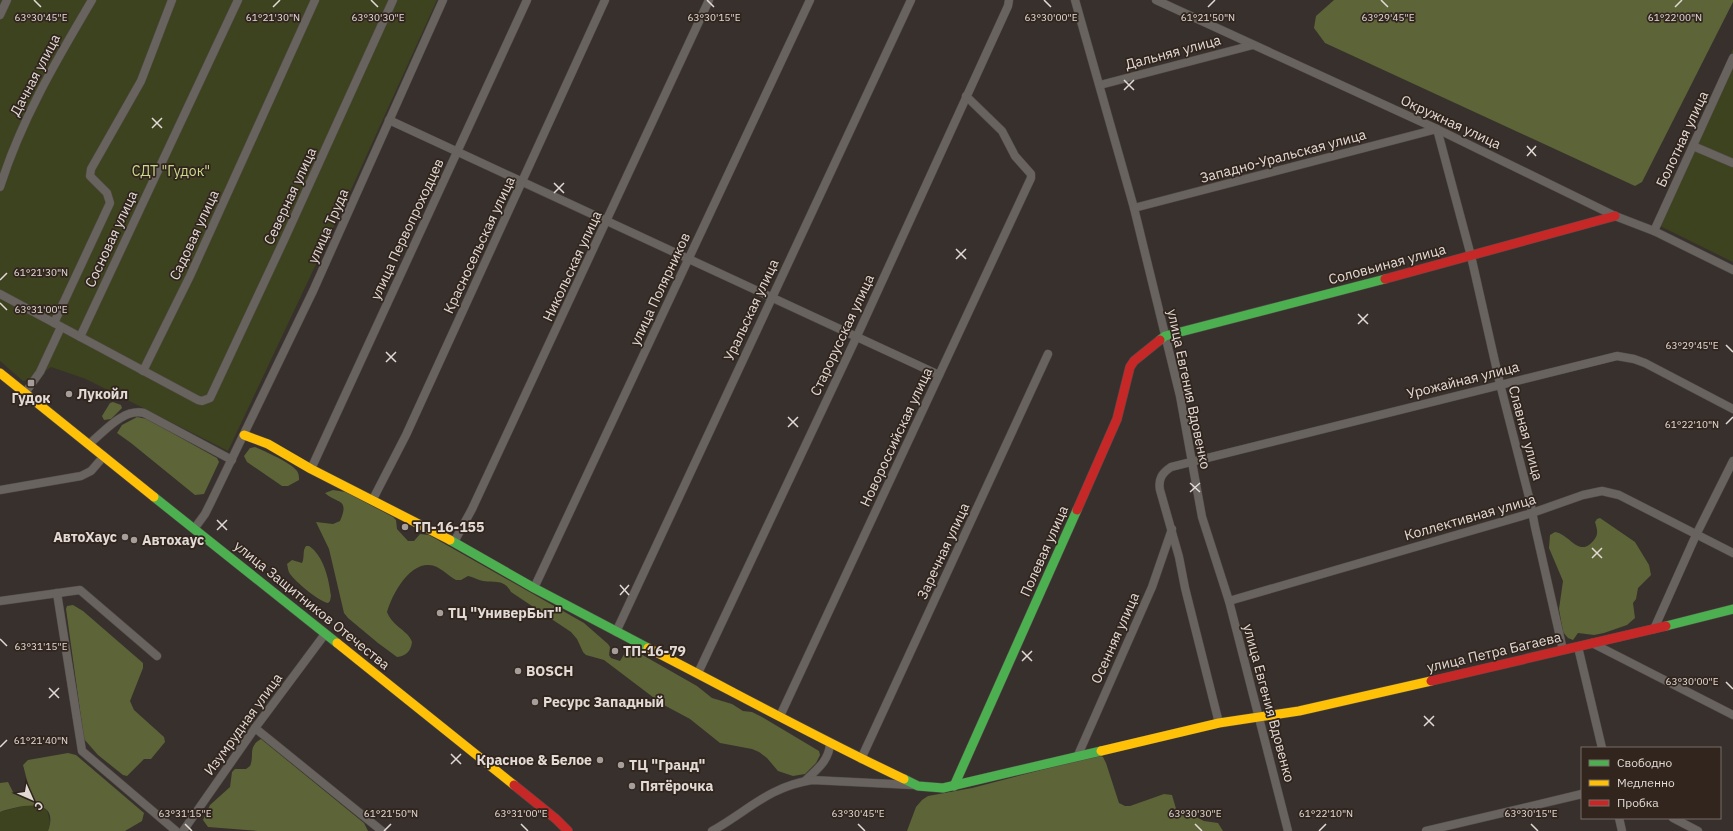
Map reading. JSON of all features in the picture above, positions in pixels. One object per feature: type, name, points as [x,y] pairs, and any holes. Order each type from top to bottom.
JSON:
[{"type":"street","points":[[0,14],[7,0]]},
{"type":"street","name":"Дачная улица","points":[[0,187],[17,138],[34,102],[92,0]]},
{"type":"street","points":[[26,393],[40,372],[57,325],[110,203],[108,192],[90,176],[91,169],[141,81],[172,0]]},
{"type":"street","name":"Сосновая улица","points":[[80,337],[238,0]]},
{"type":"street","name":"Садовая улица","points":[[143,371],[190,276],[315,0]]},
{"type":"street","name":"Северная улица","points":[[143,371],[198,400],[206,400],[213,394],[393,0]]},
{"type":"street","name":"улица Труда","points":[[194,529],[205,514],[232,460],[313,291],[443,0]]},
{"type":"street","name":"улица Первопроходцев","points":[[311,469],[527,0]]},
{"type":"street","name":"Красносельская улица","points":[[373,499],[406,435],[605,0]]},
{"type":"street","name":"Никольская улица","points":[[454,542],[475,502],[607,222],[709,0]]},
{"type":"street","name":"улица Полярников","points":[[534,588],[810,0]]},
{"type":"street","name":"Уральская улица","points":[[616,632],[911,0]]},
{"type":"street","name":"улица Евгения Вдовенко","points":[[1075,0],[1134,208],[1180,396],[1202,517],[1229,601],[1288,831]]},
{"type":"street","name":"Окружная улица","points":[[1156,0],[1438,129],[1615,216],[1654,231],[1733,270]]},
{"type":"street","name":"Старорусская улица","points":[[698,673],[856,336],[1008,3]]},
{"type":"street","name":"Дальняя улица","points":[[1100,85],[1253,45]]},
{"type":"street","name":"Болотная улица","points":[[1654,231],[1733,59]]},
{"type":"street","name":"Новороссийская улица","points":[[780,716],[1031,178],[1031,174],[1015,156],[1002,131],[966,96]]},
{"type":"street","points":[[389,120],[939,375]]},
{"type":"street","name":"Западно-Уральская улица","points":[[1134,208],[1438,129]]},
{"type":"street","name":"Славная улица","points":[[1438,129],[1471,256],[1500,384],[1530,501],[1563,650]]},
{"type":"street","points":[[1693,146],[1733,163]]},
{"type":"street","name":"Соловьиная улица","points":[[1166,336],[1471,256],[1615,216]]},
{"type":"street","points":[[0,294],[143,371]]},
{"type":"street","name":"Полевая улица","points":[[954,786],[1117,419],[1130,367],[1134,361],[1166,336]]},
{"type":"street","name":"Заречная улица","points":[[861,759],[1048,354]]},
{"type":"street","name":"Урожайная улица","points":[[1172,529],[1159,483],[1161,477],[1171,467],[1608,357],[1626,357],[1645,363],[1733,410]]},
{"type":"street","name":"улица Защитников Отечества","points":[[0,372],[569,830]]},
{"type":"street","points":[[89,444],[118,420],[128,414],[137,412],[144,413],[232,460]]},
{"type":"street","name":"улица Петра Багаева","points":[[244,435],[268,444],[311,469],[373,499],[616,632],[698,673],[830,744],[918,786],[937,788],[954,786],[1219,722],[1299,710],[1578,647],[1733,609]]},
{"type":"street","points":[[0,490],[81,476],[91,471],[104,456]]},
{"type":"street","points":[[1654,629],[1696,535],[1733,461]]},
{"type":"street","name":"Коллективная улица","points":[[1229,601],[1532,513],[1588,494],[1602,491],[1611,492],[1733,553]]},
{"type":"street","points":[[1172,529],[1186,595],[1219,722]]},
{"type":"street","name":"Осенняя улица","points":[[1078,755],[1152,587],[1172,529]]},
{"type":"street","points":[[0,601],[76,590],[85,593],[157,656]]},
{"type":"street","points":[[56,593],[82,751],[176,831]]},
{"type":"street","name":"Изумрудная улица","points":[[183,831],[255,728],[325,634]]},
{"type":"street","points":[[1592,643],[1733,715]]},
{"type":"street","points":[[1578,647],[1602,747]]},
{"type":"street","points":[[255,728],[382,831]]},
{"type":"street","points":[[805,781],[827,758],[830,744]]},
{"type":"street","points":[[712,831],[755,802],[784,787],[805,781],[862,782],[918,786]]},
{"type":"street","points":[[1426,831],[1581,794]]},
{"type":"street","points":[[1619,819],[1622,831]]},
{"type":"street","points":[[1675,819],[1698,831]]},
{"type":"green space","name":"СДТ \"Гудок\"","points":[[0,0],[437,0],[350,192],[228,451],[86,379],[51,367],[33,380],[23,381],[0,361]]},
{"type":"green space","points":[[1334,0],[1733,0],[1733,2],[1642,182],[1635,186],[1325,43],[1314,28],[1316,16]]},
{"type":"green space","points":[[1733,49],[1733,262],[1654,223]]},
{"type":"green space","points":[[113,402],[121,405],[122,408],[111,419],[104,420],[102,416],[110,403]]},
{"type":"green space","points":[[137,417],[147,419],[217,458],[219,462],[204,494],[195,495],[117,433],[122,425]]},
{"type":"green space","points":[[255,447],[289,464],[297,471],[299,480],[288,486],[282,486],[247,462],[244,456],[250,448]]},
{"type":"green space","points":[[333,490],[346,492],[393,517],[396,520],[397,529],[408,541],[414,541],[420,534],[429,535],[584,623],[608,644],[610,647],[609,655],[611,658],[620,661],[628,648],[632,649],[697,686],[712,698],[732,704],[743,711],[752,712],[762,717],[819,751],[820,755],[816,763],[805,774],[793,776],[778,771],[767,758],[759,752],[752,749],[720,743],[690,719],[662,704],[604,660],[586,655],[577,639],[571,632],[511,592],[506,585],[499,582],[483,581],[468,576],[461,580],[456,580],[433,565],[421,566],[408,575],[397,589],[389,605],[387,612],[390,617],[408,635],[412,642],[408,652],[403,656],[397,657],[378,643],[344,613],[329,549],[316,522],[333,524],[340,521],[343,514],[343,505],[341,502],[325,493]]},
{"type":"green space","points":[[1600,518],[1635,542],[1649,565],[1651,575],[1638,588],[1636,599],[1633,603],[1635,618],[1627,625],[1594,635],[1578,633],[1573,640],[1568,638],[1563,632],[1559,609],[1563,581],[1549,548],[1550,535],[1555,532],[1574,544],[1584,547],[1589,545],[1596,538],[1597,531],[1595,522]]},
{"type":"green space","points":[[306,546],[309,546],[314,550],[325,569],[331,596],[328,603],[319,599],[308,591],[289,572],[287,564],[292,560],[302,563]]},
{"type":"green space","points":[[73,605],[83,611],[143,663],[143,668],[130,701],[134,710],[164,737],[165,742],[151,759],[144,759],[127,776],[123,775],[98,755],[84,739],[66,609],[67,606]]},
{"type":"green space","points":[[261,739],[364,823],[368,831],[258,831],[208,827],[203,820],[210,805],[230,787],[232,772],[235,769],[246,769],[250,766],[254,745]]},
{"type":"green space","points":[[68,753],[76,755],[144,813],[142,821],[125,831],[48,831],[50,820],[49,812],[43,808],[27,806],[0,812],[0,783],[8,782],[14,794],[20,794],[29,788],[23,765],[28,760]]},
{"type":"green space","points":[[1098,755],[1103,757],[1106,763],[1119,803],[1125,806],[1130,806],[1164,794],[1172,795],[1177,812],[1184,815],[1192,815],[1204,821],[1218,823],[1223,831],[907,831],[916,807],[928,796],[972,788]]},
{"type":"green space","points":[[27,805],[39,805],[47,810],[50,822],[48,831],[0,831],[0,812]]},
{"type":"traffic: fast","points":[[1160,340],[1165,336],[1385,279]]},
{"type":"traffic: fast","points":[[154,497],[337,643]]},
{"type":"traffic: fast","points":[[954,786],[1077,510]]},
{"type":"traffic: fast","points":[[450,540],[534,588],[648,648]]},
{"type":"traffic: fast","points":[[1666,626],[1733,609]]},
{"type":"traffic: fast","points":[[904,779],[918,786],[943,788],[1101,751]]},
{"type":"traffic: slow","points":[[0,373],[154,497]]},
{"type":"traffic: slow","points":[[244,435],[268,444],[311,469],[450,540]]},
{"type":"traffic: slow","points":[[337,643],[514,785]]},
{"type":"traffic: slow","points":[[648,648],[807,731],[904,779]]},
{"type":"traffic: slow","points":[[1101,751],[1219,723],[1299,711],[1431,681]]},
{"type":"traffic: jam","points":[[1385,279],[1615,216]]},
{"type":"traffic: jam","points":[[1077,510],[1117,419],[1130,367],[1134,361],[1160,340]]},
{"type":"traffic: jam","points":[[1431,681],[1666,626]]},
{"type":"traffic: jam","points":[[514,785],[556,819],[568,831]]},
{"type":"place","name":"Гудок","points":[[31,383]]},
{"type":"place","name":"Лукойл","points":[[69,394]]},
{"type":"place","name":"ТП-16-155","points":[[405,527]]},
{"type":"place","name":"АвтоХаус","points":[[125,537]]},
{"type":"place","name":"Автохаус","points":[[134,540]]},
{"type":"place","name":"ТЦ \"УниверБыт\"","points":[[440,613]]},
{"type":"place","name":"ТП-16-79","points":[[615,651]]},
{"type":"place","name":"BOSCH","points":[[518,671]]},
{"type":"place","name":"Ресурс Западный","points":[[535,702]]},
{"type":"place","name":"Красное & Белое","points":[[600,760]]},
{"type":"place","name":"ТЦ \"Гранд\"","points":[[621,765]]},
{"type":"place","name":"Пятёрочка","points":[[632,786]]}]
